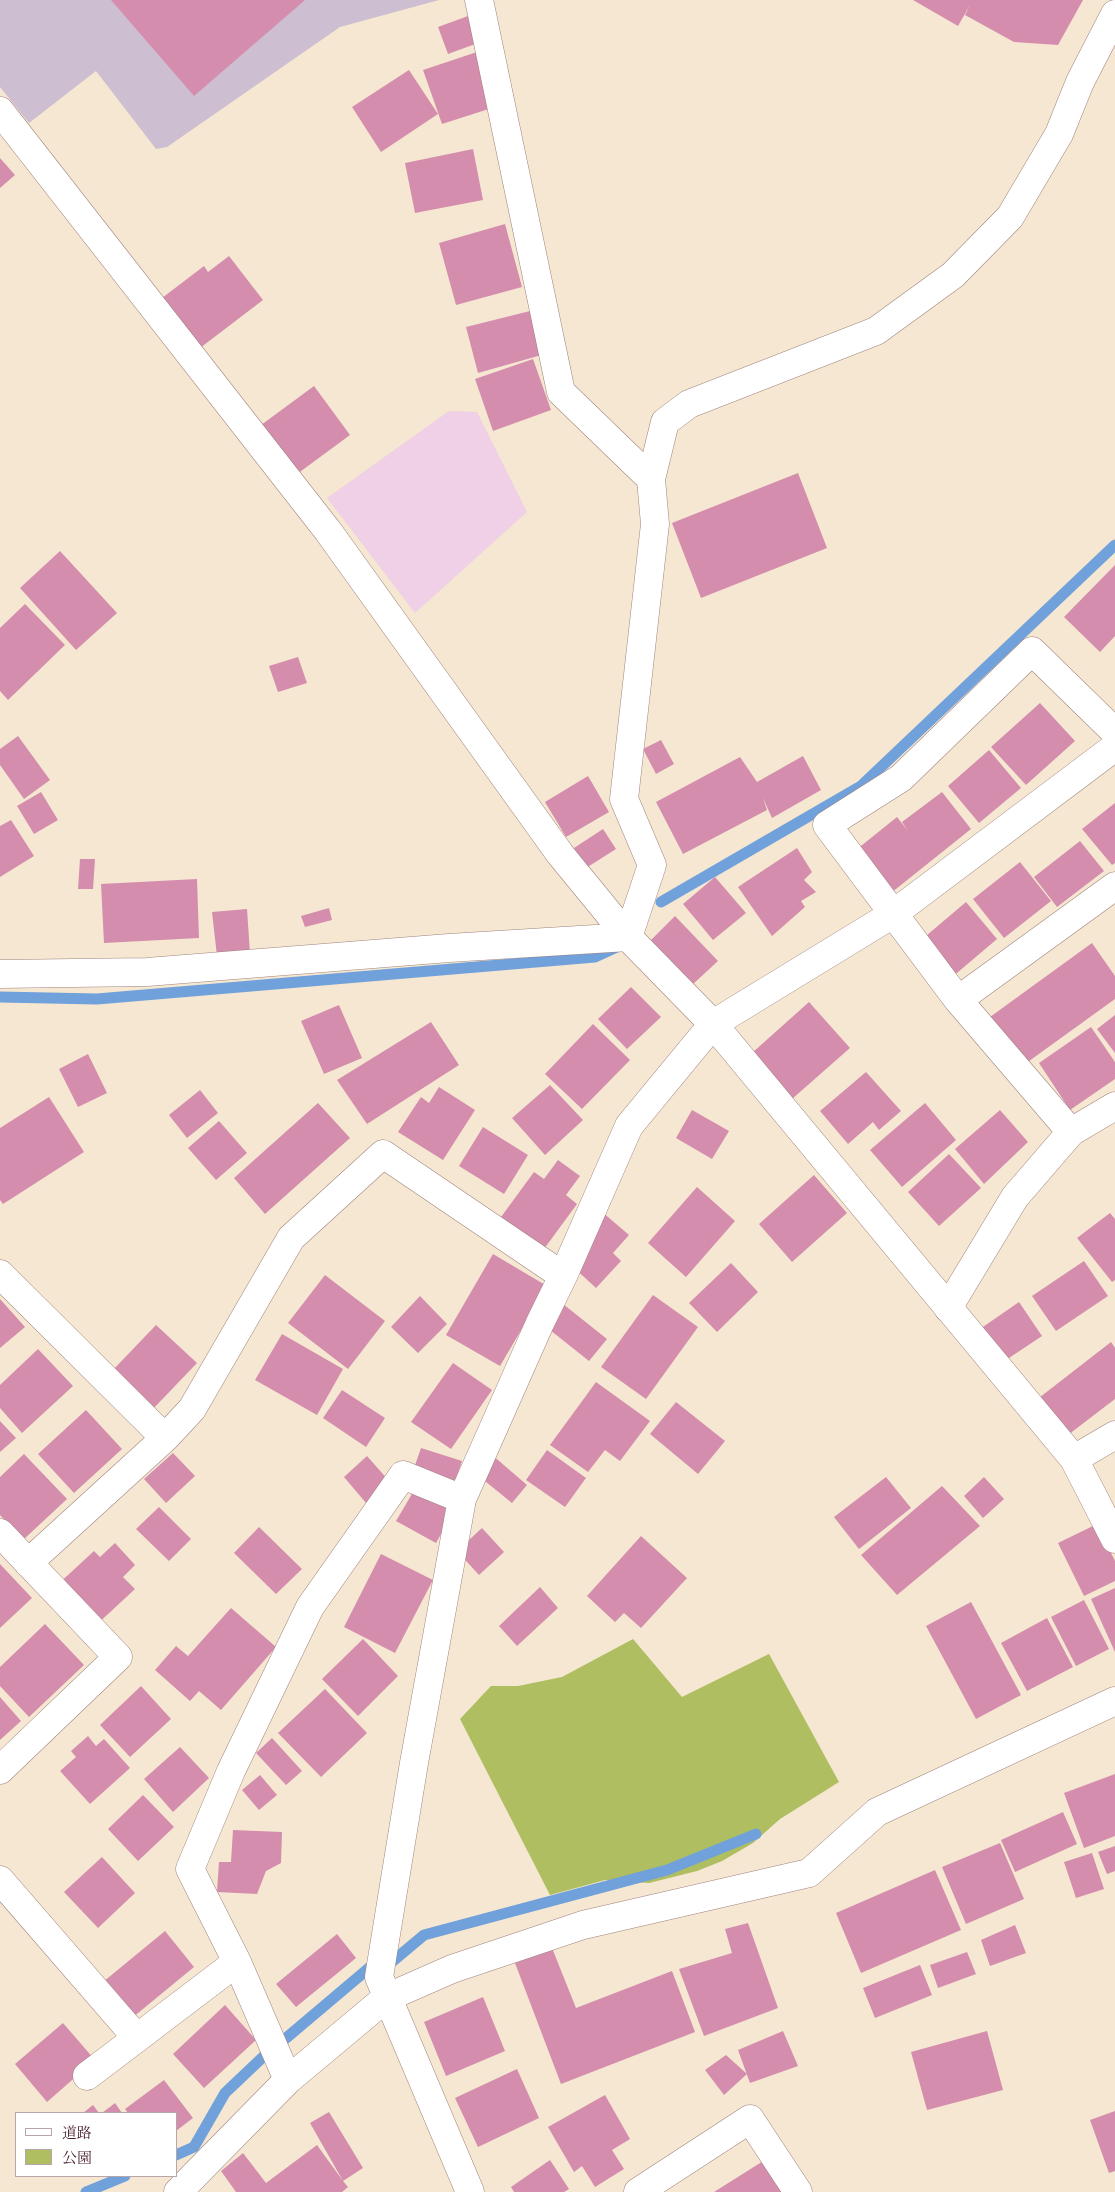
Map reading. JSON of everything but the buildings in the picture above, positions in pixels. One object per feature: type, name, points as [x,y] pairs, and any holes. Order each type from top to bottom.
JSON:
[{"type":"street","points":[[479,0],[561,392],[651,478]]},
{"type":"street","points":[[628,937],[652,865],[624,799],[654,524],[651,478],[665,422],[689,404],[876,331],[953,275],[1010,217],[1059,134],[1080,82],[1115,14]]},
{"type":"street","points":[[0,111],[328,531],[560,854],[628,937],[713,1024],[1074,1458],[1115,1539]]},
{"type":"street","points":[[1071,1132],[958,1000],[827,824],[901,778],[1032,651],[1115,732]]},
{"type":"street","points":[[470,2192],[386,1998],[379,1977],[462,1500],[540,1322],[563,1276],[629,1126],[713,1024],[893,914],[1115,748]]},
{"type":"street","points":[[958,1000],[1115,886]]},
{"type":"street","points":[[0,974],[147,972],[449,948],[628,937]]},
{"type":"street","points":[[948,1308],[1015,1197],[1071,1132],[1115,1106]]},
{"type":"street","points":[[28,1562],[165,1438],[192,1409],[291,1238],[383,1154],[563,1276]]},
{"type":"street","points":[[0,1274],[165,1438]]},
{"type":"street","points":[[1074,1458],[1115,1435]]},
{"type":"street","points":[[288,2080],[237,1962],[190,1869],[231,1771],[310,1607],[403,1475],[462,1500]]},
{"type":"street","points":[[0,1534],[118,1657],[0,1770]]},
{"type":"street","points":[[178,2192],[288,2080],[386,1998],[452,1969],[583,1925],[810,1873],[877,1812],[1115,1701]]},
{"type":"street","points":[[0,1880],[137,2038]]},
{"type":"street","points":[[87,2076],[237,1962]]},
{"type":"street","points":[[638,2192],[750,2119],[798,2192]]},
{"type":"shaded area","points":[[0,0],[439,0],[340,27],[167,147],[156,149],[96,71],[29,123],[0,87]]},
{"type":"shaded area","points":[[449,411],[477,412],[527,512],[415,613],[327,498]]},
{"type":"green space","points":[[633,1639],[682,1697],[769,1654],[839,1782],[780,1819],[753,1843],[722,1861],[697,1871],[649,1883],[605,1880],[550,1895],[460,1719],[491,1686],[518,1686],[562,1677]]},
{"type":"waterway","points":[[661,902],[861,786],[1115,545]]},
{"type":"waterway","points":[[0,997],[97,999],[595,957],[619,946]]},
{"type":"waterway","points":[[393,1961],[424,1935],[667,1870],[756,1834]]},
{"type":"waterway","points":[[285,2039],[369,1968]]},
{"type":"waterway","points":[[178,2154],[194,2147],[225,2093],[264,2056]]},
{"type":"waterway","points":[[86,2192],[123,2177]]}]
